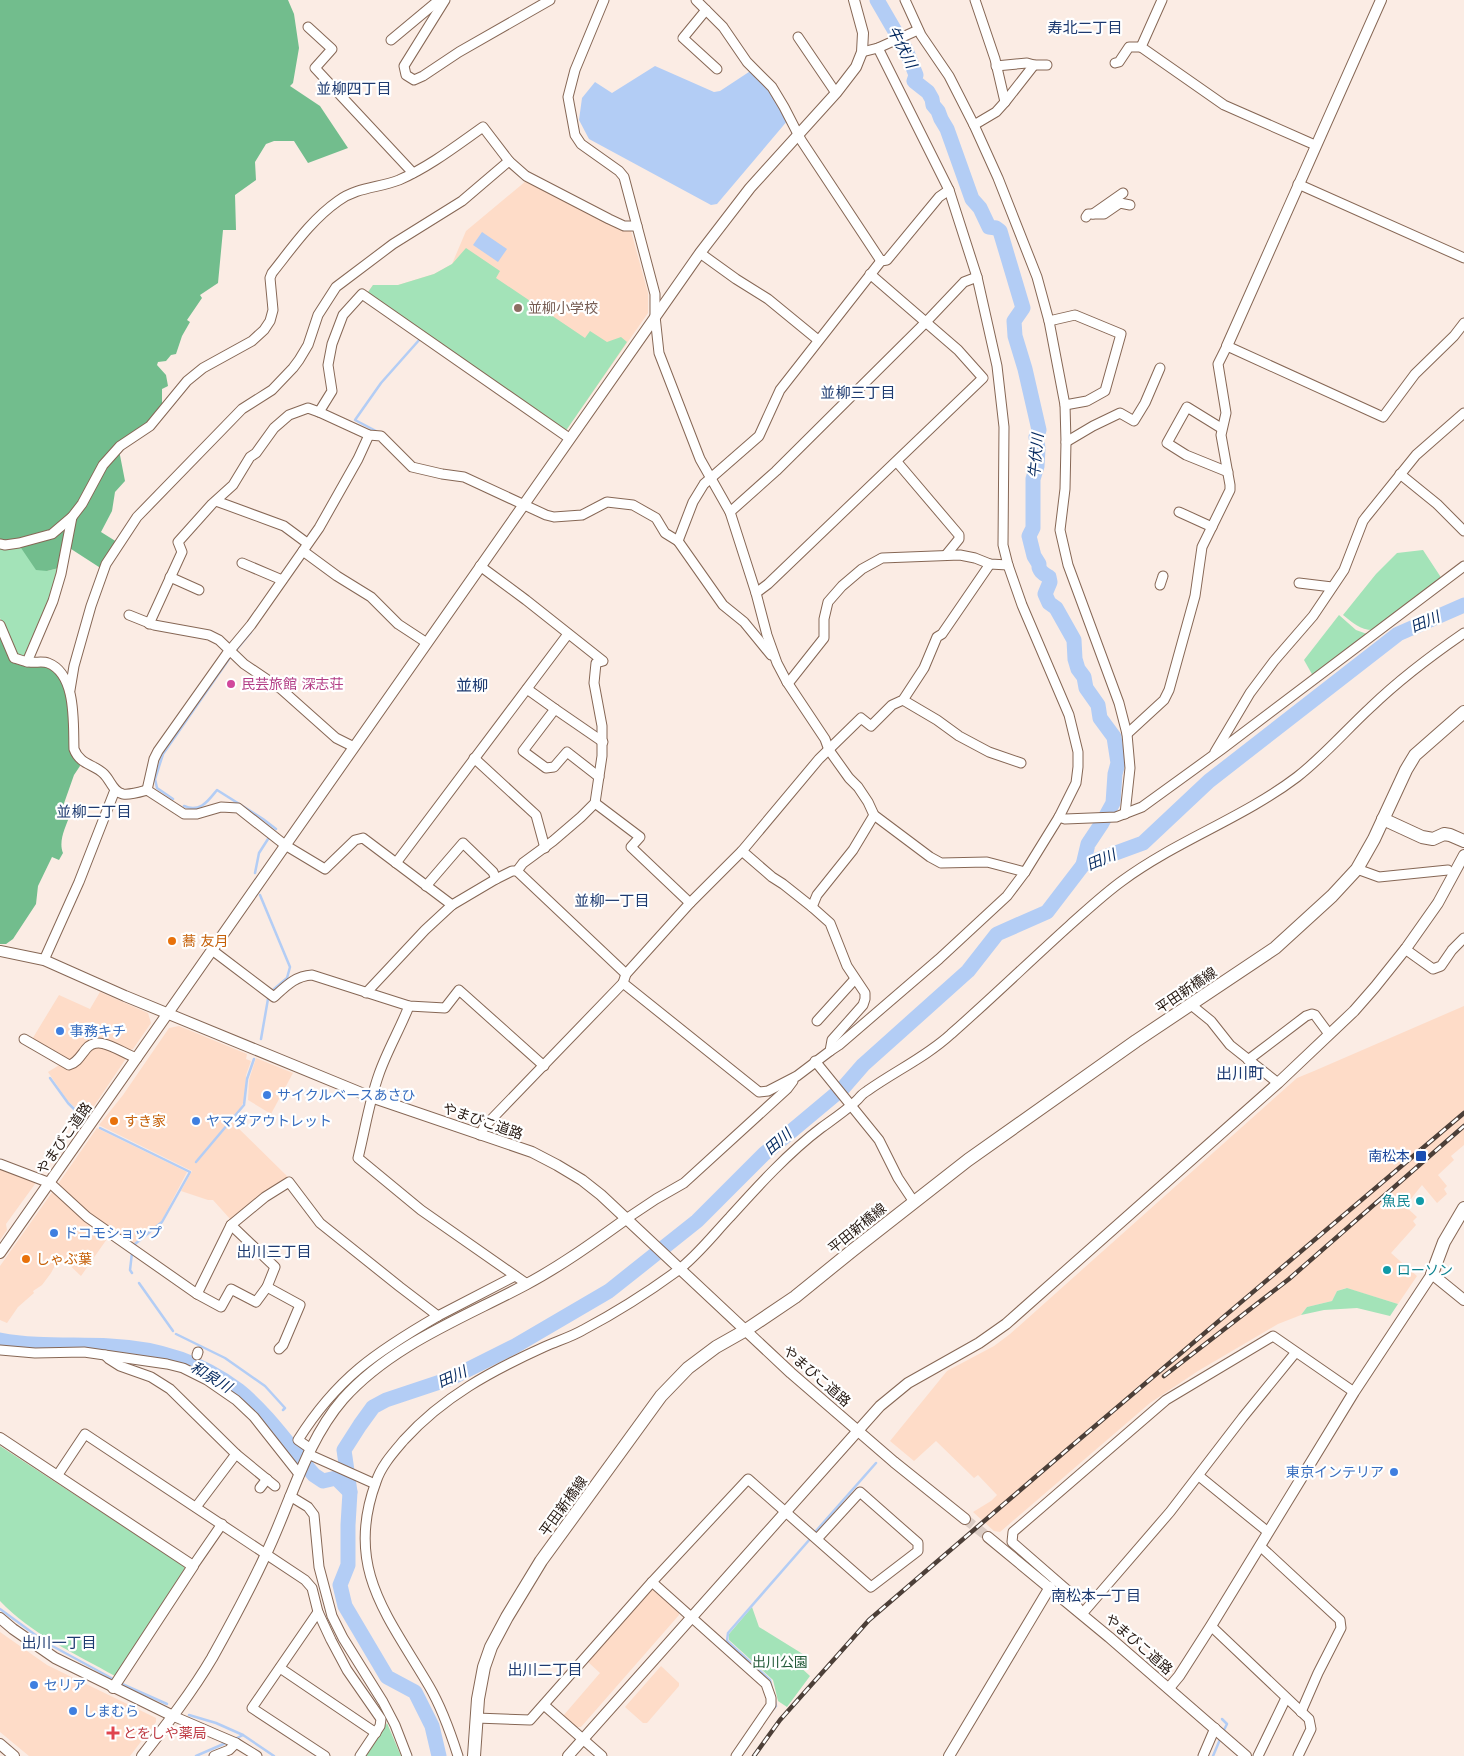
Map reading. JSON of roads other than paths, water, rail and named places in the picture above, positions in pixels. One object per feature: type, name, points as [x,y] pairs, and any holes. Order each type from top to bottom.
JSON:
[{"type":"main road","name":"平田新橋線","points":[[474,1756],[480,1684],[491,1647],[541,1561],[661,1396],[688,1368],[716,1347],[746,1330],[795,1297],[968,1160],[1190,1004],[1275,948],[1332,896],[1357,869],[1415,755],[1464,712]]},
{"type":"main road","points":[[1383,819],[1433,839],[1444,834],[1464,841]]},
{"type":"main road","points":[[1432,1274],[1444,1242],[1464,1208]]},
{"type":"street","points":[[391,40],[439,0]]},
{"type":"street","points":[[445,0],[404,66],[406,75],[414,80],[550,0]]},
{"type":"street","points":[[604,0],[574,70],[568,97],[575,135],[581,144],[619,171],[624,177],[656,294],[655,316],[659,353],[700,459],[730,512],[777,663]]},
{"type":"street","points":[[696,0],[723,27],[747,62],[772,87],[798,136],[881,261]]},
{"type":"street","points":[[0,951],[44,960],[167,1013],[700,253],[750,188],[836,93],[856,68],[862,52],[863,33],[854,0]]},
{"type":"street","points":[[905,0],[917,31],[949,76],[998,178],[1037,277],[1049,320],[1065,405],[1065,489],[1060,530],[1066,560],[1119,703],[1127,734],[1130,768],[1125,814]]},
{"type":"street","points":[[975,0],[996,66],[1005,102]]},
{"type":"street","points":[[1141,47],[1162,0]]},
{"type":"street","points":[[1127,734],[1164,700],[1169,690],[1195,596],[1202,547],[1230,490],[1220,434],[1226,412],[1218,364],[1381,0]]},
{"type":"street","points":[[706,10],[683,38],[717,69]]},
{"type":"street","points":[[308,26],[332,49],[315,68],[413,173]]},
{"type":"street","points":[[862,52],[880,47],[917,31]]},
{"type":"street","points":[[798,37],[836,93]]},
{"type":"street","points":[[517,871],[624,979],[759,1092],[768,1091],[817,1063],[904,990],[998,906],[1025,872],[1060,817],[1076,783],[1078,752],[1069,715],[1022,606],[1003,546],[1004,427],[997,365],[977,277],[949,190],[880,47]]},
{"type":"street","points":[[1115,63],[1119,62],[1128,47],[1141,47],[1224,105],[1315,145]]},
{"type":"street","points":[[996,66],[1027,63],[1034,66],[1047,65]]},
{"type":"street","points":[[974,125],[996,112],[1034,66]]},
{"type":"street","points":[[0,544],[19,544],[52,534],[72,517],[82,504],[103,465],[120,446],[150,426],[192,377],[203,368],[252,341],[264,330],[270,321],[273,310],[270,278],[272,273],[314,222],[339,200],[362,189],[397,181],[413,173],[482,127],[509,161],[526,176],[624,226],[637,226]]},
{"type":"street","points":[[70,690],[74,666],[91,606],[106,564],[137,516],[242,409],[272,390],[293,368],[308,344],[318,315],[336,287],[393,244],[462,201],[509,161]]},
{"type":"street","points":[[1298,184],[1464,258]]},
{"type":"street","points":[[678,540],[693,502],[704,484],[759,436],[780,390],[818,340],[881,261],[887,260],[939,197],[949,190]]},
{"type":"street","points":[[1123,193],[1089,216],[1104,214],[1120,203],[1130,205]]},
{"type":"street","points":[[700,253],[768,299],[818,340]]},
{"type":"street","points":[[756,593],[768,584],[984,378],[958,350],[870,274]]},
{"type":"street","points":[[730,512],[776,471],[964,282],[977,277]]},
{"type":"street","points":[[319,412],[332,391],[328,364],[332,344],[344,315],[362,294],[569,438]]},
{"type":"street","points":[[1049,320],[1075,315],[1121,334],[1105,391],[1087,401],[1065,405]]},
{"type":"street","points":[[1227,346],[1383,417],[1415,374],[1454,336],[1464,323]]},
{"type":"street","points":[[1066,442],[1120,413],[1134,422],[1145,403],[1160,368]]},
{"type":"street","points":[[1221,428],[1188,407],[1167,443],[1186,456],[1228,472]]},
{"type":"street","points":[[150,624],[182,552],[178,542],[216,501],[233,486],[250,457],[256,453],[274,428],[289,415],[308,408],[369,434],[381,436],[412,467],[464,477],[546,515],[554,517],[582,515],[607,502],[633,505],[656,518],[665,533],[678,540],[723,605],[744,622],[777,663],[787,682],[826,739],[829,750],[849,778],[858,787],[874,815],[930,857],[941,863],[987,862],[1025,872]]},
{"type":"street","points":[[1212,756],[1250,693],[1274,661],[1313,616],[1344,570],[1363,521],[1416,455],[1464,413]]},
{"type":"street","points":[[147,790],[154,759],[158,751],[226,655],[251,625],[327,515],[358,460],[369,434]]},
{"type":"street","points":[[897,462],[959,535],[959,539],[946,555]]},
{"type":"street","points":[[1400,474],[1437,504],[1464,531]]},
{"type":"street","points":[[216,501],[284,526],[337,576],[370,597],[398,624],[427,643]]},
{"type":"street","points":[[1179,512],[1212,527]]},
{"type":"street","points":[[27,662],[61,574],[72,517]]},
{"type":"street","points":[[787,682],[824,638],[824,619],[828,602],[842,586],[862,569],[882,558],[946,555],[975,558],[990,564],[1008,565]]},
{"type":"street","points":[[242,563],[282,580]]},
{"type":"street","points":[[480,1135],[484,1127],[544,1066],[624,979],[690,903],[742,851],[819,759],[861,718],[871,726],[892,705],[903,700],[924,668],[937,637],[942,634],[990,564]]},
{"type":"street","points":[[366,992],[425,930],[452,906],[496,879],[512,871],[517,871],[523,863],[544,848],[595,803],[602,756],[602,726],[594,683],[596,664],[603,661],[480,566]]},
{"type":"street","points":[[1060,817],[1065,819],[1116,817],[1142,807],[1464,566]]},
{"type":"street","points":[[170,578],[193,590]]},
{"type":"street","points":[[1299,583],[1332,587]]},
{"type":"street","points":[[129,615],[150,624],[209,635],[218,640],[244,664],[281,689],[336,738],[354,747]]},
{"type":"street","points":[[0,625],[14,658],[27,662],[47,662],[58,668],[70,690],[73,706],[74,749],[76,754],[84,763],[103,773],[116,790],[122,794],[132,794],[147,790],[184,814],[197,814],[221,807],[238,808],[285,845],[325,869],[355,840],[362,838],[452,906]]},
{"type":"street","points":[[458,1756],[448,1724],[434,1695],[392,1626],[373,1586],[367,1564],[365,1548],[368,1507],[374,1483],[384,1464],[397,1448],[431,1412],[449,1399],[494,1372],[584,1330],[630,1302],[678,1267],[705,1245],[757,1188],[822,1127],[863,1093],[916,1061],[948,1037],[1044,948],[1123,880],[1151,862],[1263,801],[1300,775],[1375,703],[1437,652],[1464,633]]},
{"type":"street","points":[[396,863],[568,634]]},
{"type":"street","points":[[527,689],[602,742]]},
{"type":"street","points":[[903,700],[937,720],[959,736],[989,752],[1022,763]]},
{"type":"street","points":[[555,710],[523,751],[546,768],[554,767],[567,752],[599,777]]},
{"type":"street","points":[[474,758],[536,815],[544,848]]},
{"type":"street","points":[[44,960],[79,882],[116,790]]},
{"type":"street","points":[[595,803],[640,837],[631,847],[690,903]]},
{"type":"street","points":[[812,908],[817,895],[853,850],[874,815]]},
{"type":"street","points":[[426,886],[463,843],[492,872],[496,879]]},
{"type":"street","points":[[742,851],[830,923],[847,966],[865,993],[866,998],[863,1005],[832,1040],[830,1051]]},
{"type":"street","points":[[568,1756],[880,1406],[908,1382],[979,1343],[1006,1324],[1278,1083],[1354,1011],[1405,949],[1438,903],[1464,855]]},
{"type":"street","points":[[1357,869],[1379,877],[1448,870]]},
{"type":"street","points":[[1405,949],[1433,969],[1441,966],[1452,950],[1464,938]]},
{"type":"street","points":[[212,950],[274,997],[296,978],[303,975],[312,975],[409,1006],[444,1008],[459,990],[544,1066]]},
{"type":"street","points":[[817,1021],[855,979]]},
{"type":"street","points":[[1190,1004],[1211,1021],[1230,1045],[1278,1083]]},
{"type":"street","points":[[409,1006],[380,1071],[371,1097],[358,1158],[421,1210],[527,1284]]},
{"type":"street","name":"やまびこ道路","points":[[0,1253],[167,1013],[371,1097],[532,1152],[582,1180],[601,1195],[791,1374],[894,1462],[965,1519]]},
{"type":"street","points":[[1248,1060],[1306,1016],[1312,1014],[1315,1015],[1329,1034]]},
{"type":"street","points":[[24,1040],[69,1065],[74,1064],[90,1044],[96,1042],[119,1049],[136,1058]]},
{"type":"street","points":[[817,1063],[879,1140],[898,1178],[914,1202]]},
{"type":"street","points":[[142,1756],[173,1716],[212,1658],[266,1554],[309,1454],[330,1416],[344,1398],[384,1363],[449,1324],[527,1284],[630,1222],[656,1199],[684,1183],[787,1089],[797,1076]]},
{"type":"street","points":[[0,1164],[50,1183],[87,1217],[197,1294],[224,1310],[231,1289],[256,1302],[266,1287],[274,1267],[231,1225]]},
{"type":"street","points":[[197,1294],[231,1225],[265,1197],[289,1182],[320,1223],[438,1316]]},
{"type":"street","points":[[1169,1688],[1179,1676],[1211,1626],[1354,1392],[1432,1274],[1464,1300]]},
{"type":"street","points":[[374,1483],[309,1454],[298,1440],[334,1392],[363,1364],[381,1350],[438,1316],[515,1276]]},
{"type":"street","points":[[266,1287],[300,1305],[279,1349]]},
{"type":"street","points":[[1296,1352],[1170,1512],[1082,1614],[1067,1590],[1012,1542],[1013,1532],[1166,1400],[1273,1336],[1354,1392]]},
{"type":"street","points":[[0,1350],[35,1353],[84,1352],[167,1364],[182,1368],[207,1380],[236,1400],[254,1417],[300,1472]]},
{"type":"street","points":[[105,1355],[109,1360],[120,1366],[151,1377],[170,1389],[236,1454],[275,1486]]},
{"type":"street","points":[[57,1476],[85,1434],[305,1580],[312,1588],[318,1612],[331,1640],[348,1670],[381,1719],[380,1726],[360,1756]]},
{"type":"street","points":[[0,1438],[193,1566]]},
{"type":"street","points":[[196,1507],[236,1454]]},
{"type":"street","points":[[1199,1476],[1268,1532]]},
{"type":"street","points":[[260,1488],[266,1479]]},
{"type":"street","points":[[476,1718],[530,1720],[652,1582],[748,1479],[871,1587],[918,1551],[918,1543],[860,1492],[817,1539]]},
{"type":"street","points":[[290,1496],[308,1507],[314,1515],[319,1567],[332,1616],[395,1725],[406,1756]]},
{"type":"street","points":[[113,1688],[222,1524]]},
{"type":"street","name":"やまびこ道路","points":[[988,1537],[1082,1614],[1246,1756]]},
{"type":"street","points":[[1260,1546],[1340,1620],[1341,1628],[1301,1712]]},
{"type":"street","points":[[652,1582],[762,1678],[769,1690],[771,1705],[736,1756]]},
{"type":"street","points":[[949,1756],[1050,1587]]},
{"type":"street","points":[[318,1612],[252,1708],[325,1756]]},
{"type":"street","points":[[0,1618],[54,1658],[173,1716],[232,1741],[257,1756]]},
{"type":"street","points":[[1211,1626],[1309,1719],[1311,1729],[1298,1756]]},
{"type":"street","points":[[280,1668],[376,1732]]},
{"type":"street","points":[[1258,1756],[1286,1698]]},
{"type":"street","points":[[544,1705],[602,1756]]},
{"type":"street","points":[[1203,1756],[1219,1732]]},
{"type":"street","points":[[214,1756],[229,1750],[232,1741]]},
{"type":"street","points":[[0,1744],[14,1756]]},
{"type":"water","points":[[655,66],[714,92],[720,91],[752,70],[769,88],[788,120],[717,204],[711,205],[589,139],[579,120],[582,98],[595,82],[612,93]]},
{"type":"water","points":[[482,232],[507,249],[498,262],[473,245]]},
{"type":"waterway","name":"牛伏川","points":[[877,0],[906,50],[916,75],[914,81],[928,92],[947,129],[972,199],[980,208],[989,227],[1000,231],[1023,308],[1014,321],[1015,336],[1025,369],[1039,430],[1036,437],[1038,448],[1037,466],[1033,479],[1033,528],[1029,536],[1039,569],[1049,577],[1050,582],[1045,594],[1049,603],[1056,608],[1074,640],[1075,659],[1078,669],[1084,677],[1086,688],[1098,705],[1100,718],[1114,737],[1118,763],[1115,774],[1113,803],[1088,844],[1083,865]]},
{"type":"waterway","points":[[376,431],[355,420],[381,383],[420,339]]},
{"type":"waterway","points":[[330,516],[340,499]]},
{"type":"waterway","name":"田川","points":[[439,1756],[432,1726],[415,1692],[387,1677],[345,1606],[340,1585],[348,1565],[350,1492],[344,1450],[373,1407],[386,1400],[449,1379],[515,1346],[609,1291],[697,1221],[764,1154],[843,1088],[863,1065],[968,971],[997,934],[1047,912],[1083,865],[1143,843],[1209,781],[1398,634],[1464,605]]},
{"type":"waterway","points":[[237,649],[251,632]]},
{"type":"waterway","points":[[173,799],[157,788],[155,779],[163,754],[229,659]]},
{"type":"waterway","points":[[184,806],[190,808],[199,807],[207,802],[217,790],[276,829]]},
{"type":"waterway","points":[[255,873],[259,853],[268,839]]},
{"type":"waterway","points":[[260,895],[290,967],[287,978],[273,990]]},
{"type":"waterway","points":[[261,1039],[268,999]]},
{"type":"waterway","points":[[196,1162],[244,1105],[247,1079],[254,1059]]},
{"type":"waterway","points":[[50,1078],[68,1103],[84,1119]]},
{"type":"waterway","points":[[100,1128],[190,1172],[162,1222],[135,1244]]},
{"type":"waterway","points":[[132,1253],[130,1270],[132,1273]]},
{"type":"waterway","points":[[139,1283],[173,1331]]},
{"type":"waterway","points":[[176,1334],[225,1358],[265,1386],[285,1408],[283,1410]]},
{"type":"waterway","name":"和泉川","points":[[0,1340],[41,1344],[127,1347],[161,1353],[193,1364],[224,1380],[249,1399],[314,1475],[323,1481],[336,1478],[350,1492]]},
{"type":"waterway","name":"和泉川","points":[[270,1422],[275,1419]]},
{"type":"waterway","points":[[816,1531],[876,1463]]},
{"type":"waterway","points":[[771,1712],[776,1706],[770,1680],[727,1641],[728,1633],[810,1539]]},
{"type":"waterway","points":[[0,1609],[45,1642],[113,1679]]},
{"type":"waterway","points":[[122,1684],[167,1704]]},
{"type":"waterway","points":[[189,1715],[216,1723],[243,1735],[274,1756]]},
{"type":"waterway","points":[[1222,1719],[1227,1724],[1223,1732]]},
{"type":"waterway","points":[[233,1740],[243,1735]]},
{"type":"waterway","points":[[1213,1756],[1221,1737]]},
{"type":"waterway","points":[[196,1756],[228,1742]]},
{"type":"tunnel","points":[[965,1519],[988,1537]]},
{"type":"railway","points":[[754,1756],[780,1720],[869,1620],[1464,1113]]},
{"type":"railway","points":[[1164,1376],[1289,1279],[1464,1126]]},
{"type":"place","name":"並柳小学校","points":[[518,308]]},
{"type":"place","name":"民芸旅館 深志荘","points":[[231,684]]},
{"type":"place","name":"蕎 友月","points":[[172,941]]},
{"type":"place","name":"事務キチ","points":[[60,1031]]},
{"type":"place","name":"サイクルベースあさひ","points":[[267,1095]]},
{"type":"place","name":"すき家","points":[[114,1121]]},
{"type":"place","name":"ヤマダアウトレット","points":[[196,1121]]},
{"type":"place","name":"南松本","points":[[1421,1156]]},
{"type":"place","name":"魚民","points":[[1420,1201]]},
{"type":"place","name":"ドコモショップ","points":[[54,1233]]},
{"type":"place","name":"しゃぶ葉","points":[[26,1259]]},
{"type":"place","name":"ローソン","points":[[1387,1270]]},
{"type":"place","name":"東京インテリア","points":[[1394,1472]]},
{"type":"place","name":"セリア","points":[[34,1685]]},
{"type":"place","name":"しまむら","points":[[73,1711]]},
{"type":"place","name":"とをしや薬局","points":[[113,1733]]},
{"type":"district","name":"寿北二丁目","points":[[1085,28]]},
{"type":"district","name":"並柳四丁目","points":[[354,89]]},
{"type":"district","name":"並柳三丁目","points":[[858,393]]},
{"type":"district","name":"並柳","points":[[472,685]]},
{"type":"district","name":"並柳二丁目","points":[[94,812]]},
{"type":"district","name":"並柳一丁目","points":[[612,901]]},
{"type":"district","name":"出川町","points":[[1240,1073]]},
{"type":"district","name":"出川三丁目","points":[[274,1252]]},
{"type":"district","name":"南松本一丁目","points":[[1096,1596]]},
{"type":"district","name":"出川一丁目","points":[[59,1643]]},
{"type":"district","name":"出川二丁目","points":[[545,1670]]},
{"type":"park label","name":"出川公園","points":[[780,1662]]}]
